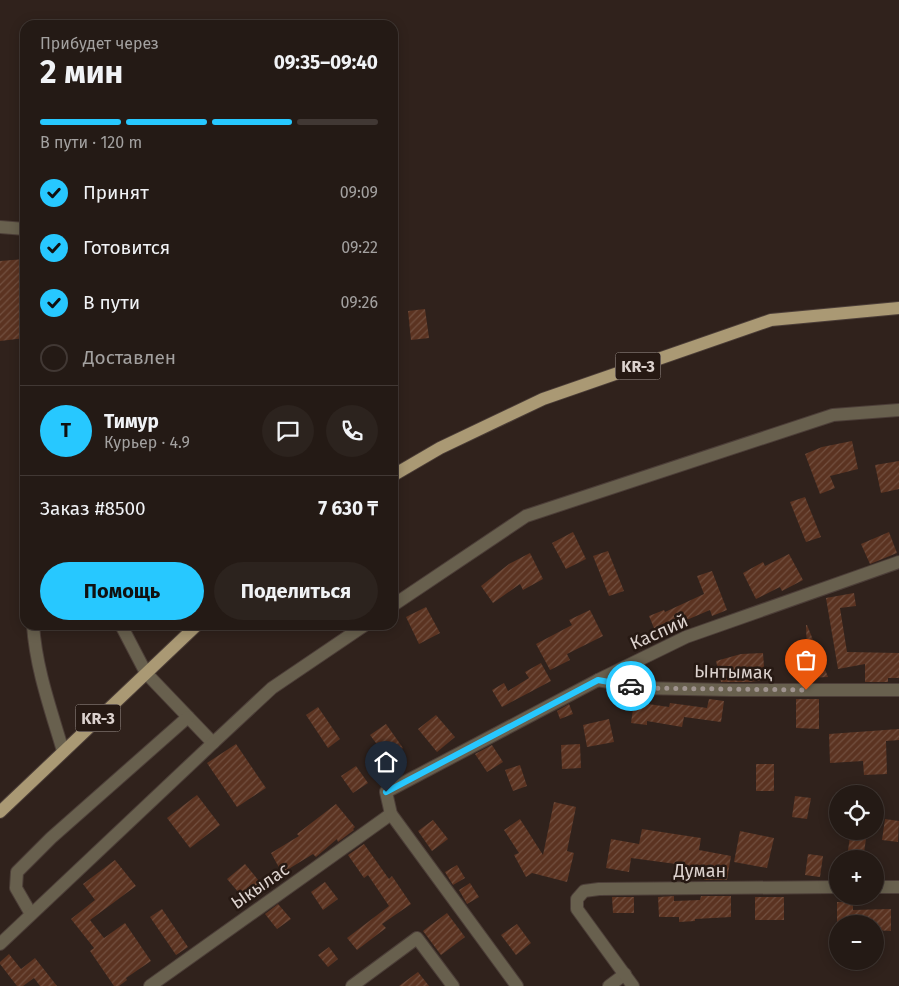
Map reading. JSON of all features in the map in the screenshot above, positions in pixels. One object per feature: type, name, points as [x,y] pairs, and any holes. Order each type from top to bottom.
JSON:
[{"type":"main road","name":"KR-3","points":[[398,472],[440,448],[543,399],[771,320],[899,308]]},
{"type":"main road","name":"KR-3","points":[[0,812],[192,630]]},
{"type":"street","points":[[0,227],[20,229]]},
{"type":"street","points":[[398,602],[526,516],[833,415],[899,410]]},
{"type":"street","name":"Каспий","points":[[391,814],[386,792],[598,680],[686,637],[899,562]]},
{"type":"street","points":[[32,630],[34,648],[40,673],[63,752]]},
{"type":"street","points":[[124,630],[146,673],[212,742]]},
{"type":"street","points":[[0,944],[212,742],[272,688],[358,630]]},
{"type":"street","name":"Ынтымақ","points":[[598,680],[641,688],[899,690]]},
{"type":"street","points":[[31,914],[16,888],[17,872],[51,838],[188,717]]},
{"type":"street","points":[[391,814],[517,986]]},
{"type":"street","name":"Ыкылас","points":[[150,986],[391,814]]},
{"type":"street","name":"Думан","points":[[625,974],[577,909],[577,899],[584,891],[598,889],[829,887]]},
{"type":"street","points":[[884,887],[899,887]]},
{"type":"street","points":[[352,986],[417,938],[453,986]]},
{"type":"street","points":[[609,986],[625,974],[634,986]]},
{"type":"building","points":[[20,259],[20,339],[0,341],[0,261]]},
{"type":"building","points":[[425,309],[429,338],[411,340],[408,311]]},
{"type":"building","points":[[852,441],[858,469],[830,476],[835,488],[820,494],[805,454],[822,447]]},
{"type":"building","points":[[899,461],[899,489],[881,493],[875,465]]},
{"type":"building","points":[[805,497],[821,537],[806,542],[790,502]]},
{"type":"building","points":[[573,532],[586,559],[566,569],[552,543]]},
{"type":"building","points":[[889,532],[897,553],[870,564],[861,544]]},
{"type":"building","points":[[608,551],[624,591],[609,596],[593,556]]},
{"type":"building","points":[[530,553],[543,579],[523,590],[520,584],[493,603],[481,586],[509,564]]},
{"type":"building","points":[[789,554],[803,580],[782,591],[780,587],[756,599],[743,573],[763,562],[765,566]]},
{"type":"building","points":[[712,571],[727,610],[712,616],[710,610],[656,633],[649,616],[664,610],[665,612],[704,594],[697,576]]},
{"type":"building","points":[[854,593],[856,606],[840,608],[847,652],[899,653],[899,678],[888,678],[888,682],[865,682],[865,664],[838,669],[826,598]]},
{"type":"building","points":[[426,607],[440,633],[419,644],[406,617]]},
{"type":"building","points":[[590,610],[603,636],[567,654],[570,660],[550,670],[536,644],[572,625],[569,620]]},
{"type":"building","points":[[807,625],[828,677],[808,678]]},
{"type":"building","points":[[763,653],[765,680],[721,682],[716,661],[741,654]]},
{"type":"building","points":[[541,663],[551,681],[502,707],[492,690],[504,683],[508,691],[529,678],[525,672]]},
{"type":"building","points":[[709,699],[724,701],[721,722],[684,717],[682,727],[647,721],[647,725],[631,723],[634,702],[669,707],[670,703],[707,708]]},
{"type":"building","points":[[796,699],[819,699],[819,729],[796,728]]},
{"type":"building","points":[[569,704],[573,714],[560,719],[557,711]]},
{"type":"building","points":[[318,707],[340,739],[328,748],[306,715]]},
{"type":"building","points":[[436,715],[455,737],[437,752],[418,729]]},
{"type":"building","points":[[609,719],[614,742],[587,747],[583,725]]},
{"type":"building","points":[[386,724],[403,748],[388,759],[370,735]]},
{"type":"building","points":[[899,729],[899,740],[886,741],[887,774],[864,775],[863,761],[830,763],[829,734]]},
{"type":"building","points":[[236,744],[266,788],[237,807],[207,763]]},
{"type":"building","points":[[580,744],[581,768],[562,769],[561,745]]},
{"type":"building","points":[[492,745],[503,762],[487,772],[475,754]]},
{"type":"building","points":[[756,764],[774,764],[774,791],[756,791]]},
{"type":"building","points":[[520,765],[527,786],[513,791],[505,770]]},
{"type":"building","points":[[356,766],[368,783],[353,793],[341,776]]},
{"type":"building","points":[[197,795],[220,825],[190,848],[167,818]]},
{"type":"building","points":[[795,796],[811,798],[807,819],[792,817]]},
{"type":"building","points":[[554,802],[576,807],[567,851],[574,853],[567,882],[532,873],[526,877],[514,855],[519,853],[504,830],[520,819],[543,855]]},
{"type":"building","points":[[336,804],[355,827],[354,830],[338,842],[337,839],[316,857],[313,854],[282,873],[271,853],[299,836],[297,834]]},
{"type":"building","points":[[885,819],[899,821],[898,842],[882,840],[884,840]]},
{"type":"building","points":[[433,820],[448,839],[432,851],[418,831]]},
{"type":"building","points":[[642,829],[701,838],[699,850],[731,856],[727,880],[704,880],[706,868],[631,858],[629,872],[606,868],[611,839],[639,844]]},
{"type":"building","points":[[740,831],[774,838],[767,868],[734,862]]},
{"type":"building","points":[[849,840],[866,840],[864,850],[848,850]]},
{"type":"building","points":[[364,844],[389,879],[392,876],[411,904],[382,924],[386,928],[357,950],[347,938],[389,906],[368,875],[364,878],[348,855]]},
{"type":"building","points":[[808,854],[823,856],[820,877],[805,875]]},
{"type":"building","points":[[115,860],[136,886],[90,920],[104,938],[125,923],[151,961],[126,978],[127,980],[119,986],[114,986],[90,951],[94,948],[71,919],[95,900],[83,884]]},
{"type":"building","points":[[245,864],[264,887],[246,901],[227,879]]},
{"type":"building","points":[[457,865],[465,878],[453,885],[445,872]]},
{"type":"building","points":[[325,882],[338,899],[323,910],[311,892]]},
{"type":"building","points":[[470,883],[479,897],[467,904],[459,890]]},
{"type":"building","points":[[674,896],[674,901],[700,900],[701,896],[731,896],[731,917],[679,922],[679,917],[659,917],[658,897]]},
{"type":"building","points":[[612,897],[634,897],[634,913],[613,913]]},
{"type":"building","points":[[755,897],[784,897],[784,920],[755,920]]},
{"type":"building","points":[[278,904],[291,919],[277,929],[265,914]]},
{"type":"building","points":[[837,905],[853,905],[853,910],[891,909],[891,931],[884,931],[884,915],[837,915]]},
{"type":"building","points":[[162,909],[188,947],[176,955],[150,917]]},
{"type":"building","points":[[447,913],[465,937],[441,955],[423,931]]},
{"type":"building","points":[[517,924],[531,943],[516,955],[501,935]]},
{"type":"building","points":[[329,947],[338,959],[328,967],[318,955]]},
{"type":"building","points":[[9,954],[21,969],[35,958],[57,986],[40,986],[34,978],[23,986],[17,986],[0,964]]},
{"type":"building","points":[[418,972],[429,986],[399,986]]},
{"type":"way so far","points":[[631,686],[641,688],[806,690]]},
{"type":"route","points":[[386,792],[598,680],[631,686]]}]
